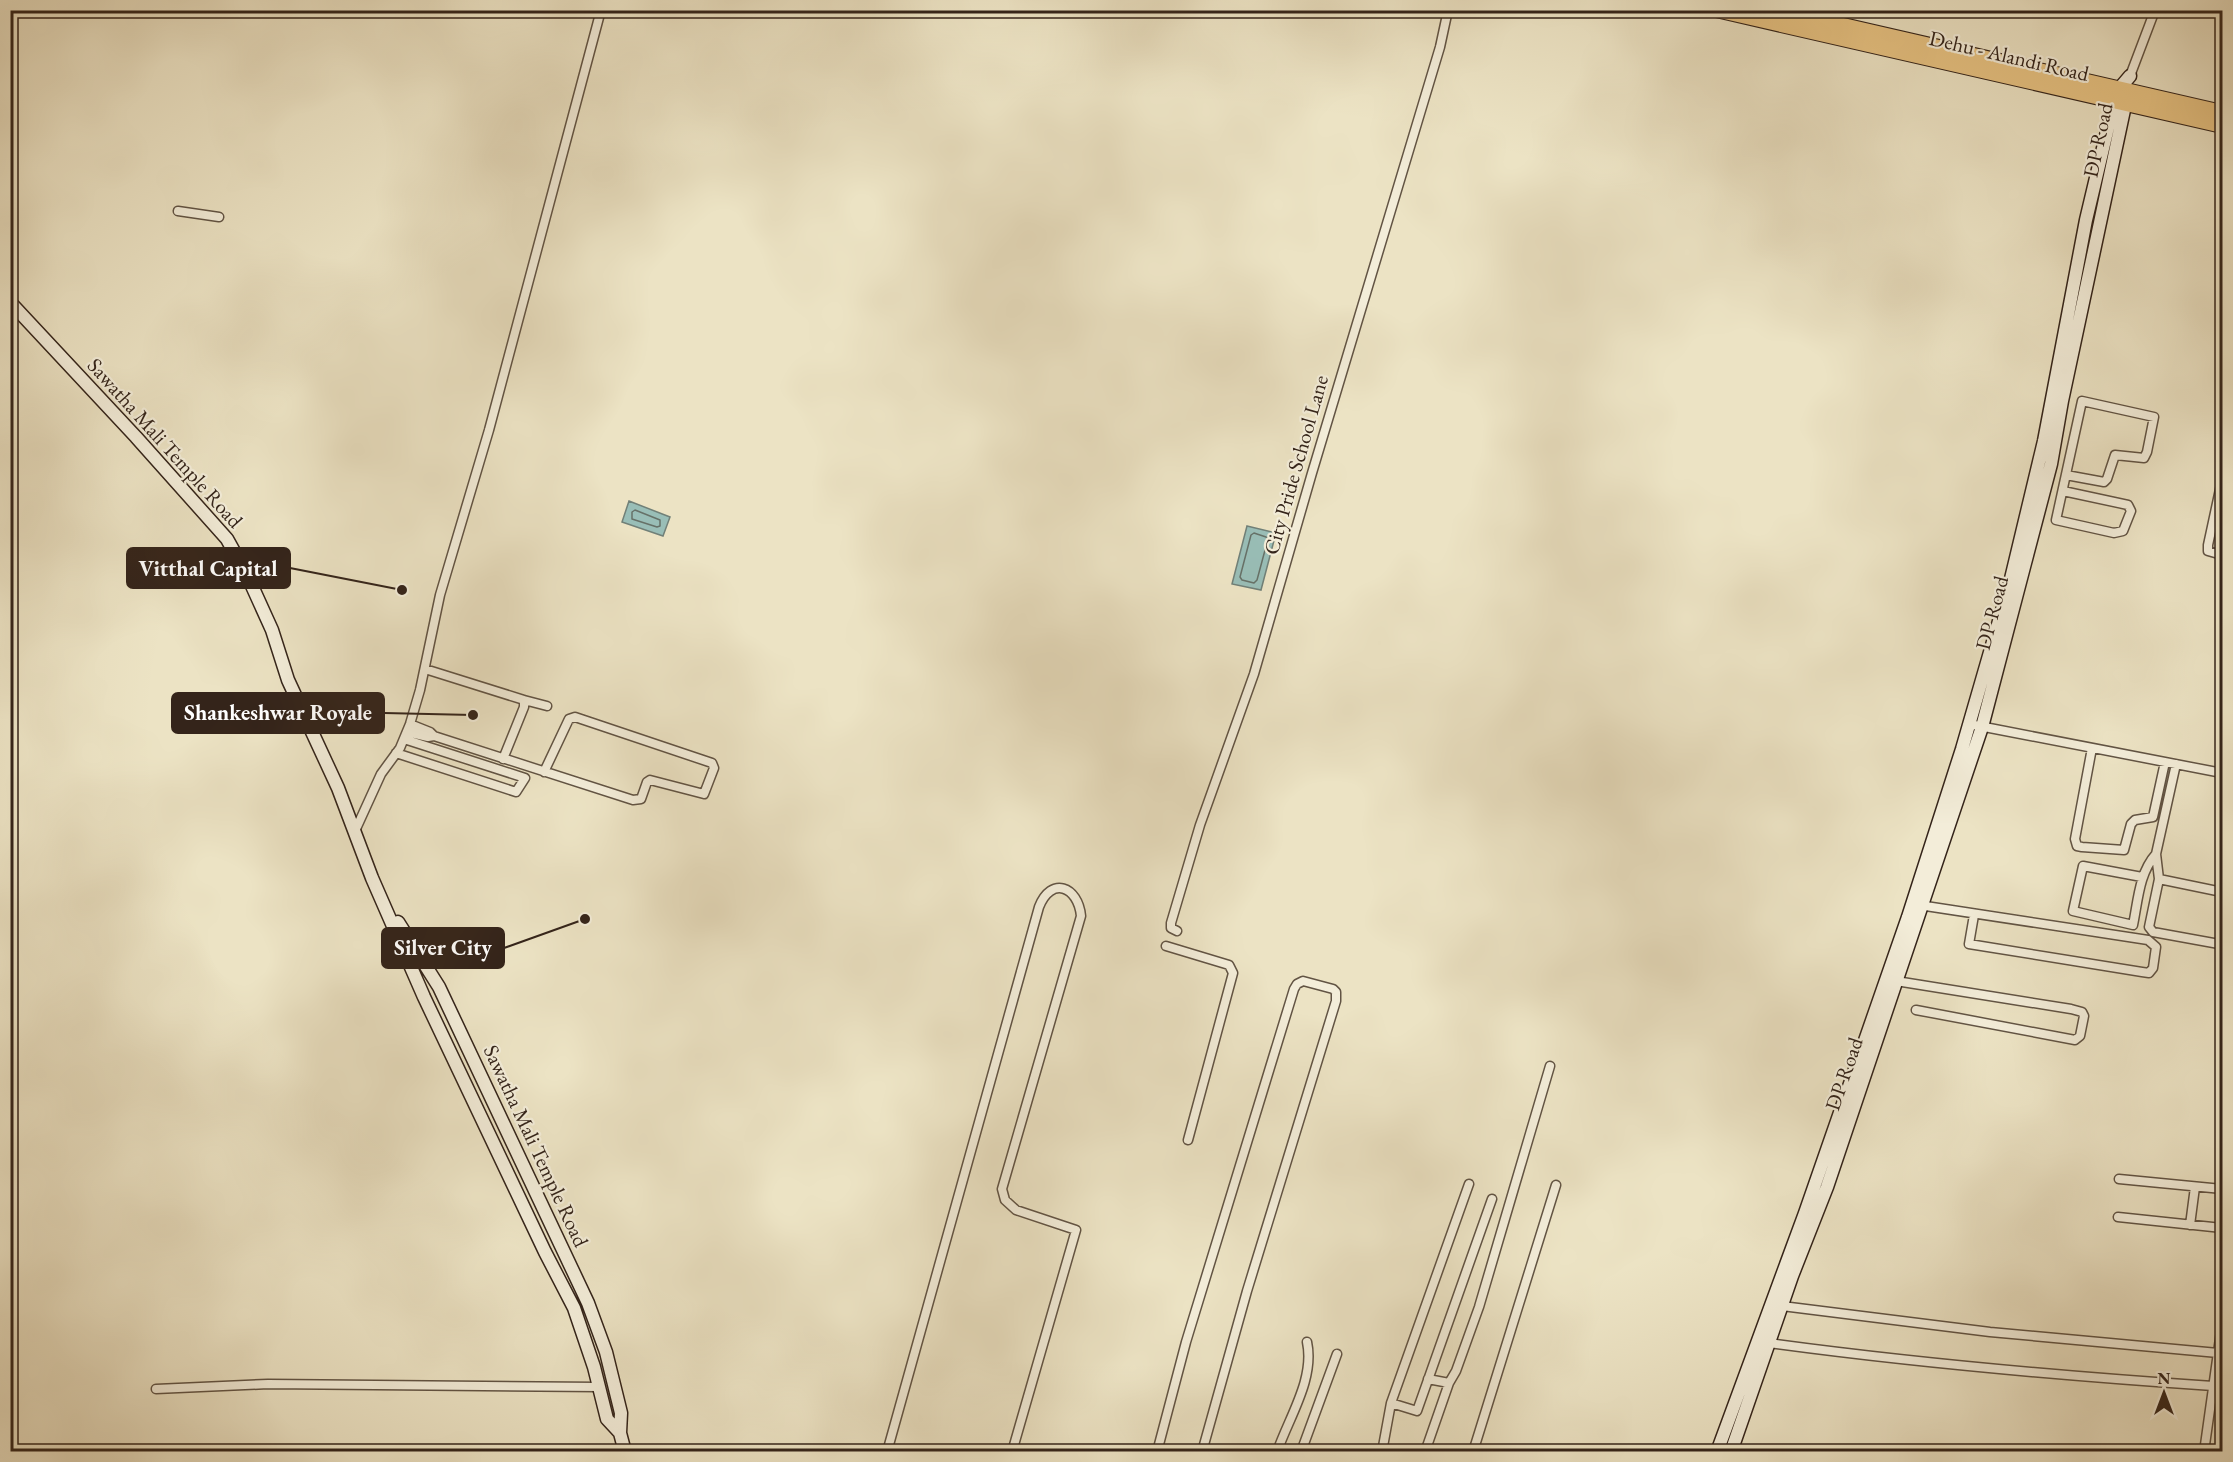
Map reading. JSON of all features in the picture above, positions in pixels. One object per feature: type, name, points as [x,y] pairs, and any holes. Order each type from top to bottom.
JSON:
[{"type":"main road","name":"Dehu - Alandi Road","points":[[1716,10],[2121,97],[2223,112]]},
{"type":"main road","name":"Dehu - Alandi Road","points":[[1778,10],[1799,13],[2223,126]]},
{"type":"street","points":[[355,831],[381,774],[396,753],[407,731],[424,669],[440,595],[489,430],[602,10]]},
{"type":"street","name":"City Pride School Lane","points":[[1174,930],[1200,825],[1254,674],[1440,47],[1448,10]]},
{"type":"street","points":[[2130,76],[2155,10]]},
{"type":"street","name":"DP Road","points":[[1976,725],[2010,583],[2055,413],[2121,97],[2130,76]]},
{"type":"street","points":[[178,211],[219,217]]},
{"type":"street","name":"Sawatha Mali Temple Road","points":[[10,302],[227,539],[248,577],[268,620],[288,680],[338,788],[378,890],[429,1008],[540,1243],[574,1308],[581,1325],[607,1419],[620,1433]]},
{"type":"street","points":[[2047,481],[2063,488],[2128,505],[2131,511],[2126,528],[2120,533],[2056,520],[2063,488],[2066,475],[2082,401],[2154,417],[2144,458],[2115,455],[2104,482],[2066,475]]},
{"type":"street","name":"DP Road","points":[[1717,1452],[1917,905],[1976,725],[2047,481],[2055,413]]},
{"type":"street","points":[[2223,480],[2208,545],[2208,551],[2223,555]]},
{"type":"street","points":[[424,669],[547,706]]},
{"type":"street","points":[[503,759],[524,707],[524,700]]},
{"type":"street","points":[[407,731],[428,737],[434,736],[503,759],[544,772],[638,801],[641,799],[648,780],[704,794],[714,768],[712,763],[575,717],[569,719],[544,772]]},
{"type":"street","points":[[1976,725],[2223,773]]},
{"type":"street","points":[[396,753],[516,792],[525,778],[407,731]]},
{"type":"street","points":[[2092,748],[2074,840],[2077,846],[2082,847],[2124,850],[2131,824],[2135,820],[2154,817],[2166,762]]},
{"type":"street","points":[[2176,764],[2156,854],[2159,879],[2149,924],[2150,930],[2219,944],[2223,931]]},
{"type":"street","points":[[2142,877],[2083,866],[2073,911],[2133,925],[2142,877],[2156,854]]},
{"type":"street","points":[[2159,879],[2223,892]]},
{"type":"street","points":[[887,1452],[1042,897],[1051,889],[1063,889],[1071,892],[1080,903],[1081,916],[1002,1190],[1005,1200],[1016,1210],[1076,1230],[1012,1452]]},
{"type":"street","name":"Sawatha Mali Temple Road","points":[[378,890],[440,987],[588,1303],[606,1352],[614,1383],[621,1413],[620,1433],[625,1452]]},
{"type":"street","points":[[1917,905],[2148,940],[2156,947],[2152,968],[2149,972],[2142,972],[1969,944],[1974,915]]},
{"type":"street","name":"DP Road","points":[[1731,1452],[1827,1187],[1896,981],[1917,905]]},
{"type":"street","points":[[1166,946],[1229,965],[1233,973],[1188,1140]]},
{"type":"street","points":[[1157,1452],[1186,1342],[1294,989],[1303,981],[1333,989],[1336,992],[1336,1001],[1247,1291],[1202,1452]]},
{"type":"street","points":[[1896,981],[2072,1009],[2082,1012],[2084,1016],[2080,1036],[2075,1040],[1916,1010]]},
{"type":"street","points":[[1425,1452],[1479,1307],[1550,1066]]},
{"type":"street","points":[[2119,1179],[2223,1189]]},
{"type":"street","points":[[1382,1452],[1391,1403],[1469,1184]]},
{"type":"street","points":[[1473,1452],[1556,1185]]},
{"type":"street","points":[[2190,1224],[2195,1186]]},
{"type":"street","points":[[1391,1403],[1417,1411],[1492,1199]]},
{"type":"street","points":[[2118,1217],[2223,1228]]},
{"type":"street","points":[[1782,1306],[1990,1332],[2218,1353]]},
{"type":"street","points":[[2204,1452],[2223,1324]]},
{"type":"street","points":[[1278,1452],[1307,1372],[1310,1356],[1307,1342]]},
{"type":"street","points":[[1769,1343],[1894,1360],[2050,1375],[2213,1386]]},
{"type":"street","points":[[1301,1452],[1337,1354]]},
{"type":"street","points":[[1428,1379],[1449,1383]]},
{"type":"street","points":[[156,1389],[268,1384],[599,1387]]},
{"type":"water","points":[[629,501],[670,517],[663,536],[622,522]]},
{"type":"water","points":[[1247,526],[1276,533],[1261,590],[1232,584]]},
{"type":"place","name":"Vitthal Capital","points":[[402,590]]},
{"type":"place","name":"Shankeshwar Royale","points":[[473,715]]},
{"type":"place","name":"Silver City","points":[[585,919]]}]
